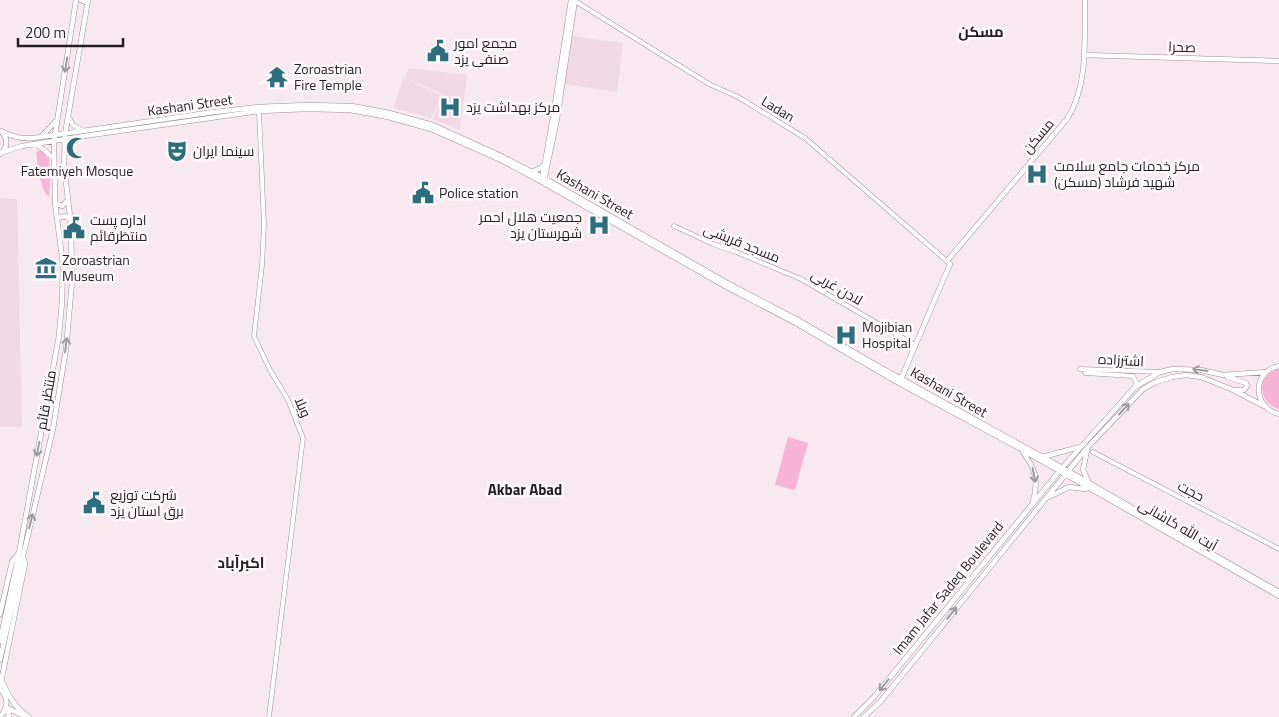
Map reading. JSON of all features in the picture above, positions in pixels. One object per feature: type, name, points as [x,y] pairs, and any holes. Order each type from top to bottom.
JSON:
[{"type":"main road","points":[[543,180],[574,0]]},
{"type":"main road","points":[[543,180],[547,172],[574,0]]},
{"type":"main road","name":"مسکن","points":[[900,380],[948,263],[1067,119],[1074,108],[1080,93],[1084,55],[1085,0]]},
{"type":"main road","points":[[78,1],[88,2]]},
{"type":"main road","name":"منتظر قائم","points":[[0,660],[21,555],[59,336],[63,265],[55,203],[54,138],[78,1]]},
{"type":"main road","name":"منتظر قائم","points":[[21,555],[55,421],[66,349],[72,282],[70,219],[64,157],[65,134],[88,2]]},
{"type":"main road","name":"صحرا","points":[[1084,55],[1279,61]]},
{"type":"main road","name":"Kashani Street","points":[[54,138],[65,140],[84,134],[214,112],[267,106],[307,105],[352,106],[431,129],[551,182],[1066,473]]},
{"type":"main road","name":"Kashani Street","points":[[54,138],[65,134],[84,134],[259,111],[307,109],[350,110],[433,125],[497,154],[531,172],[725,286],[1042,457],[1060,470]]},
{"type":"main road","points":[[64,157],[70,144],[84,134],[73,125],[68,113]]},
{"type":"main road","points":[[40,138],[58,118]]},
{"type":"main road","points":[[1,131],[22,139],[54,138]]},
{"type":"main road","points":[[1,131],[6,141],[2,153]]},
{"type":"main road","points":[[2,153],[54,138]]},
{"type":"main road","points":[[37,144],[53,158]]},
{"type":"main road","points":[[531,172],[541,168],[546,162]]},
{"type":"main road","points":[[547,172],[551,182]]},
{"type":"main road","points":[[55,203],[62,206],[67,201]]},
{"type":"main road","points":[[58,218],[65,216],[70,219]]},
{"type":"main road","points":[[1264,406],[1258,395],[1262,377],[1279,362]]},
{"type":"main road","points":[[1270,369],[1279,366]]},
{"type":"main road","points":[[864,717],[880,702],[1135,387],[1160,372],[1186,369],[1224,375],[1246,383],[1247,386],[1244,390],[1231,389]]},
{"type":"main road","points":[[1224,375],[1266,372]]},
{"type":"main road","points":[[1042,457],[1084,448],[1144,389],[1156,382],[1172,377],[1186,375],[1201,377],[1231,389],[1278,414]]},
{"type":"main road","points":[[1084,448],[1083,470],[1090,484]]},
{"type":"main road","name":"Imam Jafar Sadeq Boulevard","points":[[854,717],[873,698],[1060,470],[1084,448]]},
{"type":"main road","points":[[1021,449],[1032,464],[1035,474],[1036,488],[1032,503]]},
{"type":"main road","name":"آیت الله کاشانی","points":[[1066,473],[1090,484],[1279,592]]},
{"type":"main road","name":"آیت الله کاشانی","points":[[1066,473],[1091,490],[1279,596]]},
{"type":"main road","points":[[1044,500],[1068,487],[1076,486],[1091,490]]},
{"type":"main road","points":[[0,614],[12,562],[21,555]]},
{"type":"main road","points":[[0,641],[21,555]]},
{"type":"main road","points":[[4,716],[6,697],[0,688],[1,676],[25,564],[21,555]]},
{"type":"main road","points":[[935,622],[938,626],[942,625]]},
{"type":"main road","points":[[930,629],[935,629],[934,635]]},
{"type":"main road","points":[[1,676],[10,698],[27,717]]},
{"type":"main road","points":[[6,707],[27,717]]},
{"type":"main road","points":[[4,716],[12,710]]},
{"type":"street","name":"Ladan","points":[[574,0],[709,84],[738,97],[805,138],[948,263]]},
{"type":"street","name":"ویلا","points":[[259,111],[264,224],[262,265],[254,336],[270,370],[288,400],[303,438],[269,717]]},
{"type":"street","name":"مسجد قریشی","points":[[674,226],[713,244],[801,279]]},
{"type":"street","name":"لادن غربی","points":[[801,279],[915,345]]},
{"type":"street","name":"اشترزاده","points":[[1080,369],[1160,372]]},
{"type":"street","name":"اشترزاده","points":[[1085,373],[1133,376],[1136,379],[1135,387]]},
{"type":"street","name":"حجت","points":[[1093,452],[1279,549]]},
{"type":"shaded area","points":[[571,36],[623,43],[617,92],[564,84]]},
{"type":"shaded area","name":"مرکز بهداشت یزد","points":[[409,68],[467,75],[460,130],[432,119],[444,95],[405,78]]},
{"type":"shaded area","points":[[404,78],[442,96],[431,118],[393,108]]},
{"type":"shaded area","points":[[41,150],[49,159],[51,173],[49,197],[43,188],[38,170],[36,152]]},
{"type":"shaded area","points":[[0,198],[17,199],[22,427],[0,427]]},
{"type":"shaded area","points":[[1279,369],[1279,409],[1266,401],[1262,389],[1266,377],[1271,372]]},
{"type":"shaded area","points":[[788,437],[808,443],[795,490],[775,485]]},
{"type":"place","name":"مجمع امور صنفی یزد","points":[[438,51]]},
{"type":"place","name":"Zoroastrian Fire Temple","points":[[277,77]]},
{"type":"place","name":"مرکز بهداشت یزد","points":[[450,107]]},
{"type":"place","name":"Fatemiyeh Mosque","points":[[77,148]]},
{"type":"place","name":"سینما ایران","points":[[177,151]]},
{"type":"place","name":"مرکز خدمات جامع سلامت شهید فرشاد (مسکن)","points":[[1037,174]]},
{"type":"place","name":"Police station","points":[[423,193]]},
{"type":"place","name":"جمعیت هلال احمر شهرستان یزد","points":[[599,225]]},
{"type":"place","name":"اداره پست منتظرقائم","points":[[74,228]]},
{"type":"place","name":"Zoroastrian Museum","points":[[46,268]]},
{"type":"place","name":"Mojibian Hospital","points":[[846,335]]},
{"type":"place","name":"شرکت توزیع برق استان یزد","points":[[94,503]]},
{"type":"district","name":"مسکن","points":[[981,32]]},
{"type":"district","name":"Akbar Abad","points":[[525,490]]},
{"type":"district","name":"اکبرآباد","points":[[241,563]]}]
